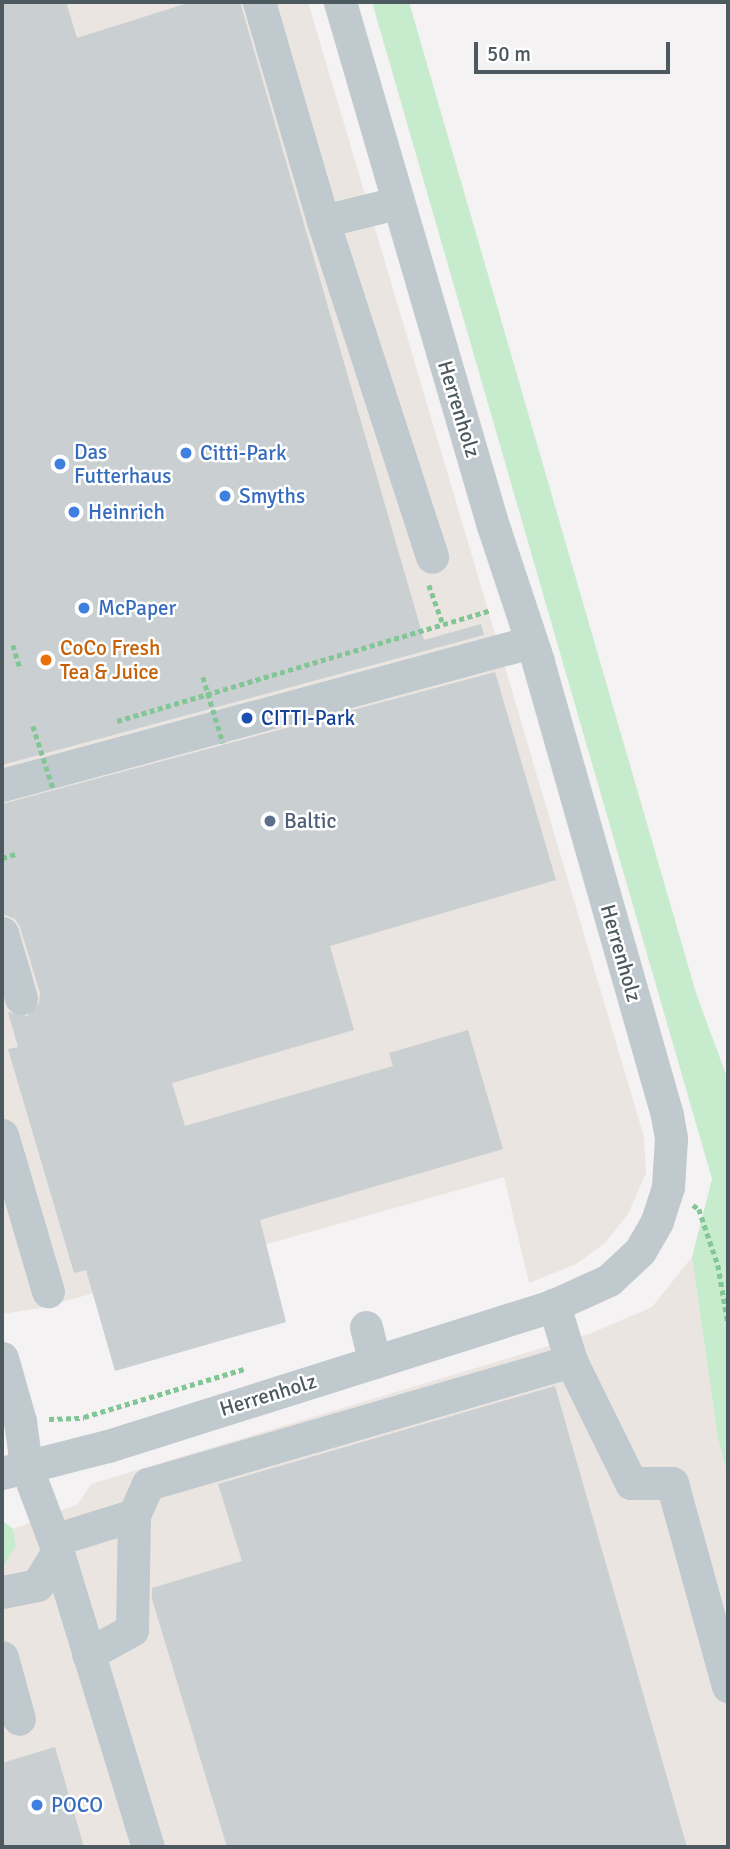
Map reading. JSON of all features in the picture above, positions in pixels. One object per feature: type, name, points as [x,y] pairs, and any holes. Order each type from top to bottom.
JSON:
[{"type":"street","points":[[259,2],[323,221],[432,557]]},
{"type":"street","name":"Herrenholz","points":[[14,1469],[97,1449],[554,1305],[609,1280],[640,1251],[657,1222],[668,1187],[671,1138],[531,642],[397,203],[340,2]]},
{"type":"street","points":[[323,221],[397,203]]},
{"type":"street","points":[[2,785],[531,642]]},
{"type":"street","points":[[2,933],[21,998]]},
{"type":"street","points":[[2,1135],[48,1291]]},
{"type":"street","points":[[554,1305],[571,1361],[631,1483],[672,1483],[728,1686]]},
{"type":"street","points":[[366,1327],[375,1362]]},
{"type":"street","points":[[2,1358],[20,1421],[14,1469],[55,1548],[148,1847]]},
{"type":"street","points":[[88,1654],[132,1630],[134,1515],[148,1484],[571,1361]]},
{"type":"street","points":[[2,1592],[37,1585],[55,1548],[134,1515]]},
{"type":"street","points":[[2,1657],[19,1719]]},
{"type":"path","points":[[432,557],[423,568],[443,624]]},
{"type":"path","points":[[109,723],[518,602]]},
{"type":"path","points":[[13,645],[20,668]]},
{"type":"path","points":[[203,677],[223,743]]},
{"type":"path","points":[[33,726],[53,788]]},
{"type":"path","points":[[29,747],[42,743]]},
{"type":"path","points":[[2,858],[18,853]]},
{"type":"path","points":[[699,1209],[718,1265],[728,1323]]},
{"type":"path","points":[[20,1421],[84,1417],[251,1367]]},
{"type":"path","points":[[84,1417],[97,1449]]},
{"type":"shaded area","points":[[2,2],[308,2],[644,1137],[646,1173],[628,1214],[605,1243],[576,1264],[529,1283],[504,1177],[41,1308],[2,1314]]},
{"type":"shaded area","points":[[692,1257],[718,1439],[728,1477],[728,1847],[2,1847],[2,1569],[16,1546],[13,1529],[78,1504],[91,1484],[592,1333],[652,1307]]},
{"type":"green space","points":[[372,2],[409,2],[696,993],[728,1080],[728,1477],[718,1439],[692,1257],[712,1179]]},
{"type":"green space","points":[[2,1520],[13,1529],[16,1546],[2,1569]]},
{"type":"building","name":"Citti-Park","points":[[2,2],[66,2],[77,38],[191,2],[240,2],[424,640],[481,624],[484,635],[2,765]]},
{"type":"building","points":[[495,672],[556,880],[330,946],[354,1030],[172,1083],[185,1126],[393,1066],[389,1053],[468,1030],[503,1149],[260,1220],[286,1322],[115,1371],[86,1270],[74,1273],[8,1049],[18,1047],[8,1012],[27,1016],[39,1003],[40,993],[20,927],[15,919],[2,914],[2,804]]},
{"type":"building","points":[[555,1386],[687,1847],[227,1847],[152,1599],[152,1588],[242,1561],[218,1484]]},
{"type":"building","name":"POCO","points":[[55,1747],[84,1847],[2,1847],[2,1763]]},
{"type":"place","name":"Citti-Park","points":[[186,453]]},
{"type":"place","name":"Das Futterhaus","points":[[60,464]]},
{"type":"place","name":"Smyths","points":[[225,496]]},
{"type":"place","name":"Heinrich","points":[[74,512]]},
{"type":"place","name":"McPaper","points":[[84,608]]},
{"type":"place","name":"CoCo Fresh Tea & Juice","points":[[46,660]]},
{"type":"place","name":"CITTI-Park","points":[[247,718]]},
{"type":"place","name":"Baltic","points":[[270,821]]},
{"type":"place","name":"POCO","points":[[37,1805]]}]
